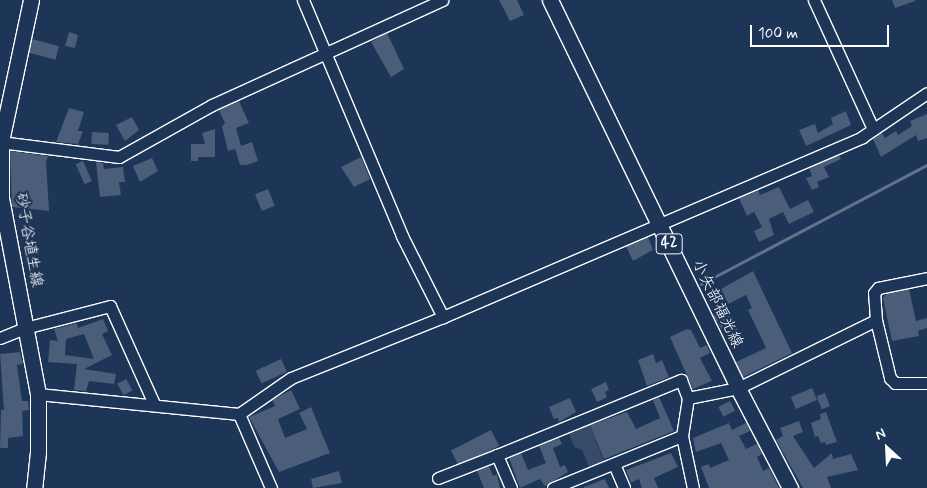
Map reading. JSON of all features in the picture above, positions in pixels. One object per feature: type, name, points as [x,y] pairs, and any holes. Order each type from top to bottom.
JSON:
[{"type":"main road","name":"砂子谷埴生線","points":[[31,0],[0,142],[1,198],[38,394],[38,452],[34,488]]},
{"type":"main road","name":"小矢部福光線","points":[[550,0],[738,388],[790,488]]},
{"type":"street","points":[[302,0],[326,52],[402,236],[443,317]]},
{"type":"street","points":[[0,142],[120,157],[212,105],[442,0]]},
{"type":"street","points":[[814,0],[873,129]]},
{"type":"street","points":[[38,394],[154,404],[239,414],[291,378],[443,317],[862,138],[927,93]]},
{"type":"street","points":[[927,278],[878,288],[874,293],[876,320],[890,378],[895,383],[927,383]]},
{"type":"street","points":[[0,338],[25,328],[110,306],[154,404]]},
{"type":"street","points":[[688,398],[738,388],[876,320]]},
{"type":"street","points":[[438,478],[681,380],[688,398],[682,436],[693,488]]},
{"type":"street","points":[[239,414],[271,488]]},
{"type":"street","points":[[553,488],[566,486],[682,436]]},
{"type":"street","points":[[497,455],[511,488]]},
{"type":"street","points":[[614,464],[624,488]]},
{"type":"shaded area","points":[[589,423],[605,464],[590,469],[582,450],[574,447],[568,431]]},
{"type":"building","points":[[499,0],[517,0],[524,15],[510,21]]},
{"type":"building","points":[[892,0],[915,0],[915,1],[895,8]]},
{"type":"building","points":[[69,32],[78,35],[75,48],[65,46]]},
{"type":"building","points":[[387,33],[404,69],[391,77],[371,42]]},
{"type":"building","points":[[32,39],[59,46],[55,60],[28,53]]},
{"type":"building","points":[[239,101],[249,123],[236,128],[241,146],[252,142],[258,161],[247,165],[240,165],[235,149],[228,151],[222,127],[225,123],[219,110]]},
{"type":"building","points":[[69,108],[84,112],[78,131],[83,131],[78,144],[56,142]]},
{"type":"building","points":[[846,111],[851,125],[806,146],[799,130],[815,124],[818,133],[833,124],[831,118]]},
{"type":"building","points":[[927,114],[927,138],[918,141],[916,135],[881,157],[873,139],[882,133],[885,138],[896,131],[898,135],[912,126],[910,121]]},
{"type":"building","points":[[132,117],[139,130],[125,141],[116,125]]},
{"type":"building","points":[[215,129],[215,157],[198,157],[198,161],[191,161],[191,144],[205,144],[202,133]]},
{"type":"building","points":[[92,132],[109,133],[108,145],[91,144]]},
{"type":"building","points":[[10,151],[48,156],[46,162],[49,211],[12,207]]},
{"type":"building","points":[[847,151],[839,156],[841,159],[824,167],[829,177],[817,182],[819,187],[812,190],[806,178],[812,176],[809,168]]},
{"type":"building","points":[[361,157],[370,179],[354,187],[341,167]]},
{"type":"building","points":[[152,158],[158,171],[140,182],[133,166]]},
{"type":"building","points":[[83,161],[92,181],[85,184],[76,164]]},
{"type":"building","points":[[96,162],[103,163],[104,169],[123,167],[125,182],[119,182],[121,195],[100,197]]},
{"type":"building","points":[[779,187],[790,209],[808,200],[814,212],[789,224],[783,212],[769,219],[774,235],[759,242],[754,231],[762,227],[754,212],[747,216],[739,198],[758,190],[760,195]]},
{"type":"building","points":[[268,189],[275,206],[262,211],[255,194]]},
{"type":"building","points":[[648,237],[653,250],[633,261],[626,246]]},
{"type":"building","points":[[753,271],[792,353],[743,377],[736,362],[766,348],[748,310],[752,308],[746,295],[728,304],[721,289]]},
{"type":"building","points":[[909,289],[916,321],[927,318],[927,328],[918,331],[919,336],[892,341],[883,298],[886,294]]},
{"type":"building","points":[[727,308],[738,330],[726,336],[713,315]]},
{"type":"building","points":[[103,319],[108,331],[102,334],[112,355],[84,369],[116,374],[114,384],[89,381],[86,391],[74,390],[77,364],[48,362],[50,340],[58,341],[54,329],[77,323],[78,328]],"holes":[[[84,334],[94,359],[65,355],[66,339]]]},
{"type":"building","points":[[687,329],[691,330],[700,348],[707,345],[710,353],[700,358],[712,381],[693,389],[670,337]]},
{"type":"building","points":[[20,352],[23,364],[17,365],[22,401],[28,401],[29,410],[22,411],[23,436],[8,438],[8,448],[0,448],[1,410],[4,410],[0,354]]},
{"type":"building","points":[[653,354],[656,363],[662,360],[669,377],[647,386],[638,360]]},
{"type":"building","points":[[281,359],[287,372],[262,384],[256,371]]},
{"type":"building","points":[[126,379],[132,390],[124,395],[117,384]]},
{"type":"building","points":[[606,382],[609,390],[605,392],[607,397],[597,402],[591,389]]},
{"type":"building","points":[[812,388],[817,400],[796,409],[791,397]]},
{"type":"building","points":[[291,390],[300,409],[278,419],[285,438],[307,429],[299,413],[311,407],[330,453],[279,472],[249,417],[275,406],[272,400]]},
{"type":"building","points":[[825,393],[830,406],[822,409],[817,396]]},
{"type":"building","points":[[659,397],[674,431],[604,459],[590,425],[627,412],[636,429],[660,418],[653,400]]},
{"type":"building","points":[[570,398],[576,412],[559,422],[558,418],[554,419],[549,407]]},
{"type":"building","points":[[730,401],[735,411],[723,417],[718,407]]},
{"type":"building","points":[[826,412],[837,442],[826,445],[825,442],[821,443],[818,436],[815,437],[811,423],[821,419],[820,414]]},
{"type":"building","points":[[799,421],[803,432],[793,436],[814,468],[832,453],[833,459],[851,454],[858,470],[827,477],[831,488],[803,488],[776,440],[783,436],[780,428]]},
{"type":"building","points":[[729,423],[732,430],[746,423],[750,431],[739,436],[746,449],[757,444],[762,454],[757,457],[763,471],[769,468],[779,488],[709,488],[701,467],[709,464],[710,468],[729,460],[721,443],[696,452],[693,438]]},
{"type":"building","points":[[491,430],[499,446],[459,466],[451,450]]},
{"type":"building","points":[[559,438],[562,444],[553,448],[560,467],[565,465],[568,472],[545,486],[540,479],[520,488],[509,458],[521,453],[528,470],[546,463],[539,446]]},
{"type":"building","points":[[671,453],[678,467],[654,478],[658,488],[642,488],[639,479],[631,483],[626,470]]},
{"type":"building","points":[[489,466],[493,476],[497,474],[500,488],[484,488],[477,471]]},
{"type":"building","points":[[339,471],[342,483],[313,488],[311,479]]},
{"type":"building","points":[[605,479],[609,488],[584,488],[584,487]]},
{"type":"waterway","points":[[701,284],[927,165]]}]
